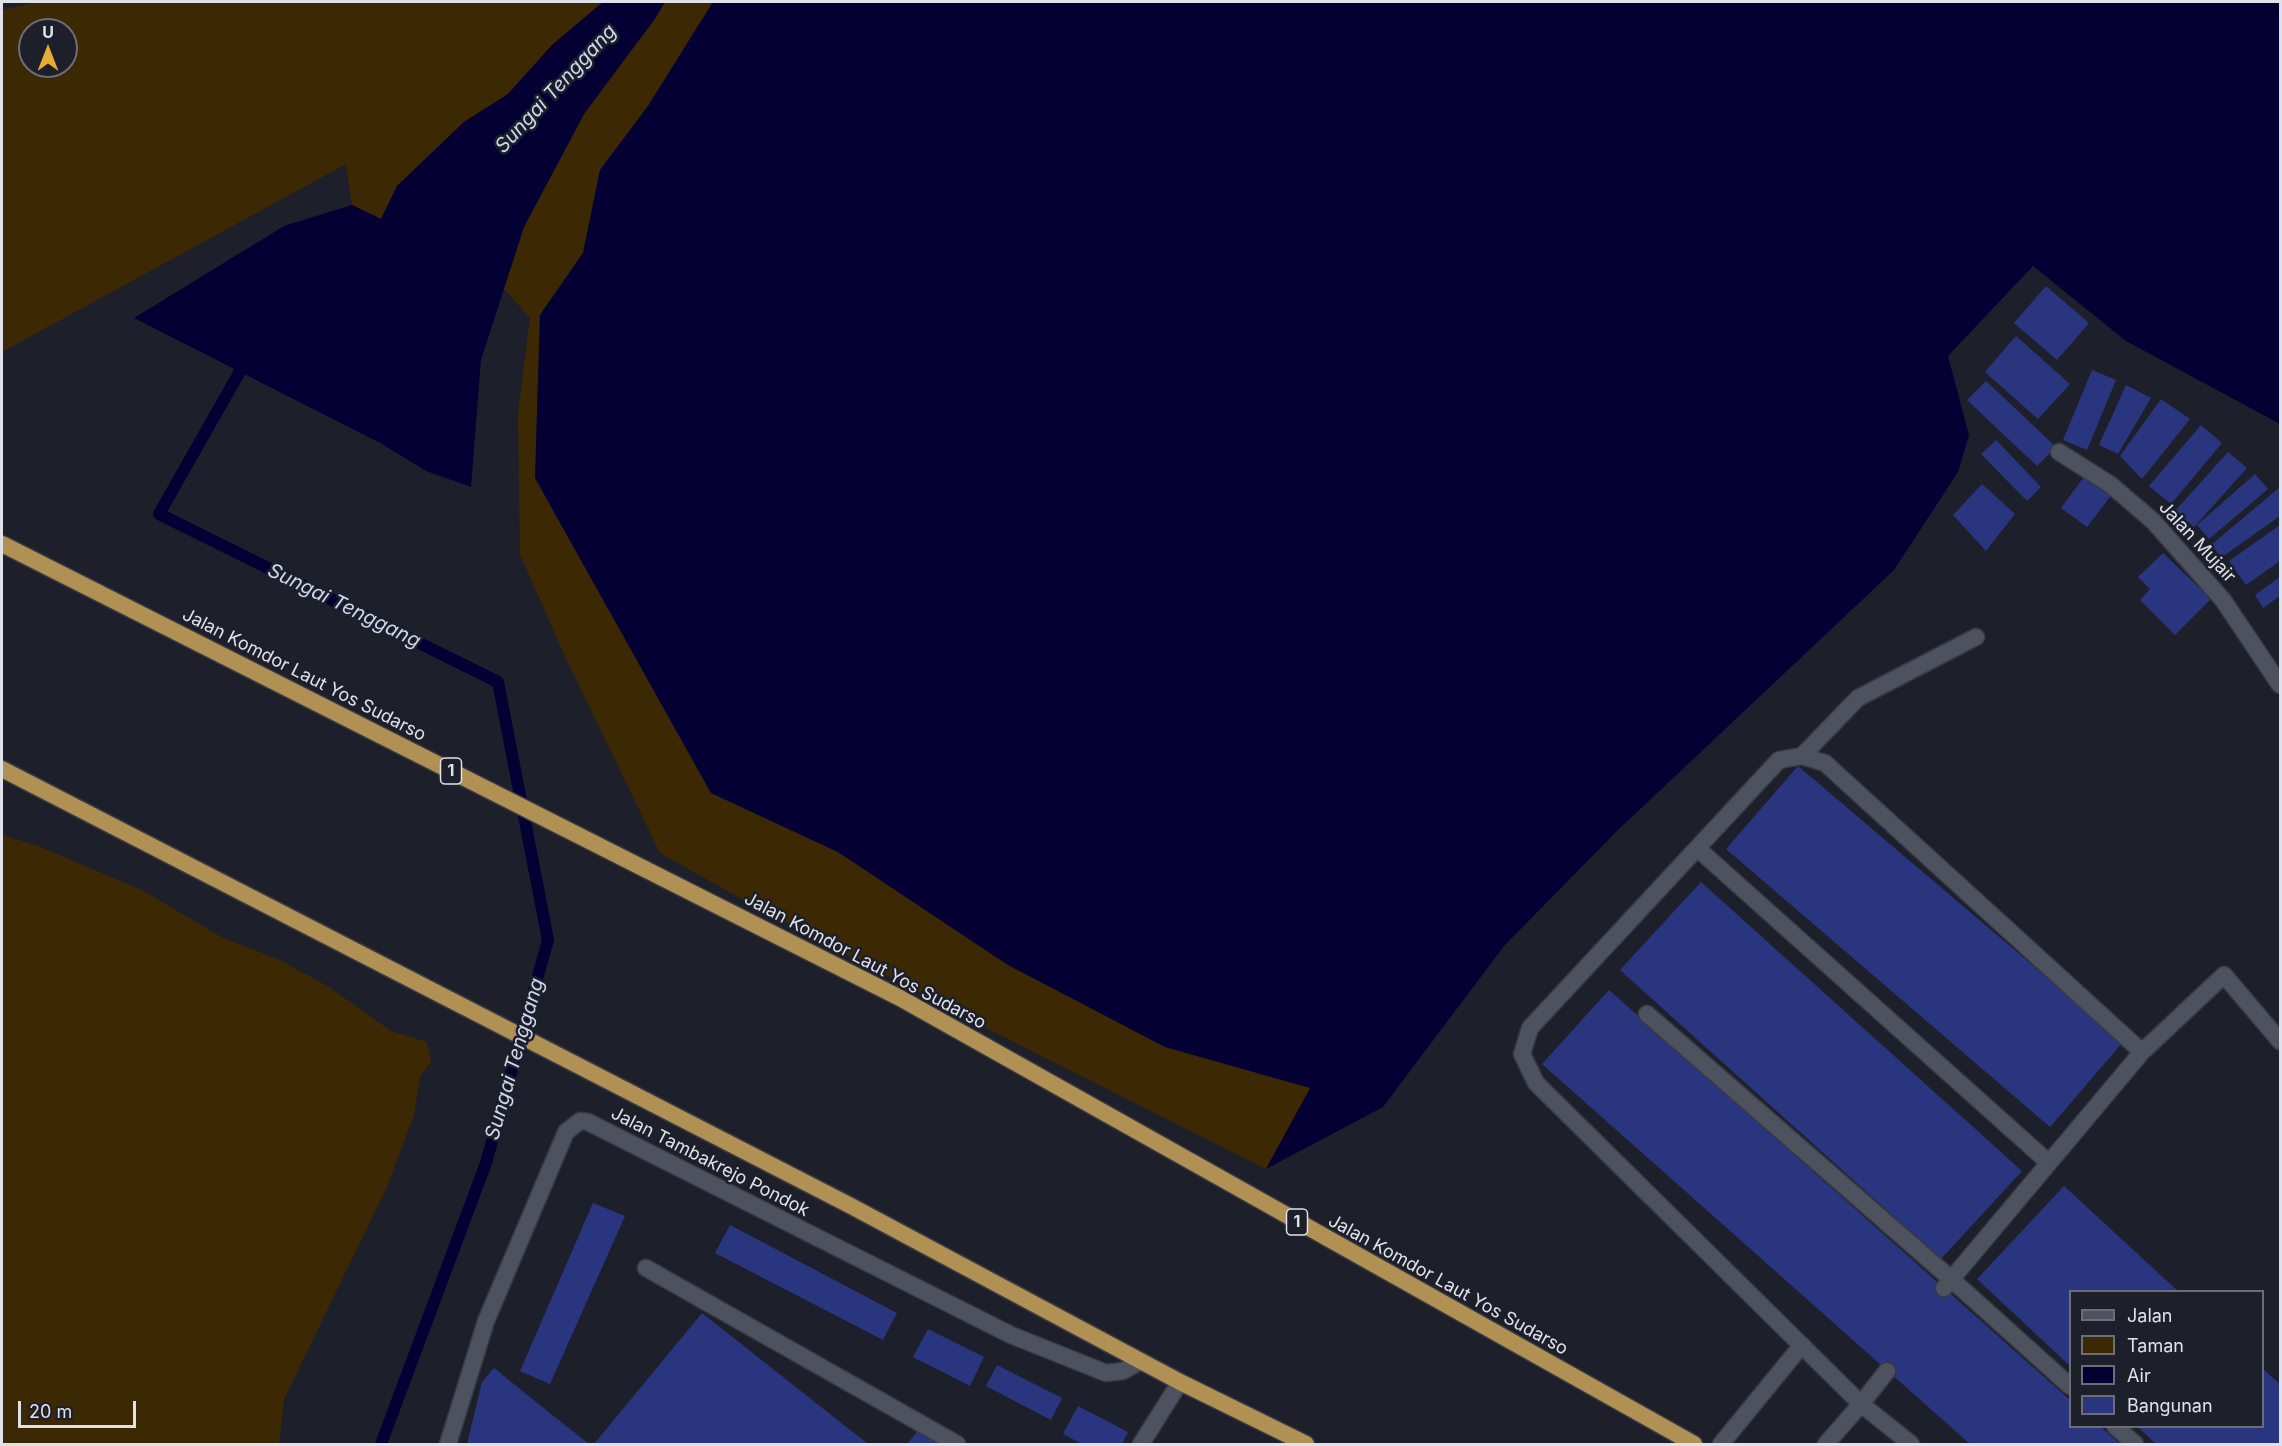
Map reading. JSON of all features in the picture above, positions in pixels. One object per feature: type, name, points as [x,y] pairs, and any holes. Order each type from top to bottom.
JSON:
[{"type":"highway","name":"Jalan Komdor Laut Yos Sudarso","points":[[2,544],[900,998],[1694,1444]]},
{"type":"highway","points":[[2,769],[851,1206],[1180,1382],[1306,1444]]},
{"type":"street","name":"Jalan Mujair","points":[[2059,452],[2111,485],[2153,522],[2223,600],[2280,684]]},
{"type":"street","points":[[1802,756],[1858,698],[1976,637]]},
{"type":"street","points":[[1911,1444],[1861,1404],[1536,1083],[1522,1054],[1530,1028],[1779,760],[1802,756],[1826,763],[2142,1052]]},
{"type":"street","points":[[1697,848],[2048,1162]]},
{"type":"street","points":[[1947,1283],[2142,1052],[2224,975],[2280,1041]]},
{"type":"street","points":[[1647,1014],[1947,1283],[2069,1385]]},
{"type":"street","name":"Jalan Tambakrejo Pondok","points":[[448,1444],[486,1321],[566,1132],[580,1121],[588,1122],[1011,1335],[1106,1373],[1123,1371],[1141,1361]]},
{"type":"street","points":[[646,1268],[957,1444]]},
{"type":"street","points":[[1721,1444],[1802,1345]]},
{"type":"street","points":[[1826,1444],[1887,1371]]},
{"type":"street","points":[[1141,1444],[1180,1382]]},
{"type":"street","points":[[2117,1428],[2135,1444]]},
{"type":"green space","points":[[36,2],[603,2],[552,45],[508,94],[464,122],[397,186],[381,219],[352,205],[346,164],[2,352],[2,10]]},
{"type":"green space","points":[[665,2],[713,2],[648,106],[600,170],[583,253],[540,315],[535,478],[711,793],[838,852],[1008,965],[1165,1047],[1311,1088],[1266,1169],[976,1023],[660,853],[563,652],[520,554],[518,414],[530,318],[503,288],[524,227],[584,114]]},
{"type":"green space","points":[[2,835],[38,846],[142,890],[223,938],[280,960],[329,987],[391,1031],[427,1042],[431,1062],[420,1077],[414,1115],[386,1189],[284,1399],[279,1444],[2,1444]]},
{"type":"water","points":[[603,2],[665,2],[584,114],[524,227],[481,360],[471,487],[426,471],[382,444],[134,318],[284,226],[352,205],[381,219],[397,186],[464,122],[508,94],[552,45]]},
{"type":"water","points":[[713,2],[2280,2],[2280,424],[2126,341],[2033,266],[1948,356],[1969,435],[1958,472],[1894,570],[1617,831],[1504,946],[1383,1107],[1266,1169],[1310,1088],[1165,1047],[1008,965],[838,852],[711,793],[535,478],[540,315],[583,253],[600,170],[648,106]]},
{"type":"building","points":[[2046,286],[2089,323],[2057,360],[2014,323]]},
{"type":"building","points":[[2016,336],[2070,384],[2038,419],[1985,372]]},
{"type":"building","points":[[2092,370],[2116,380],[2087,450],[2063,440]]},
{"type":"building","points":[[1986,381],[2056,447],[2037,466],[1967,400]]},
{"type":"building","points":[[2126,385],[2151,398],[2118,454],[2099,445]]},
{"type":"building","points":[[2161,399],[2190,419],[2142,479],[2120,456]]},
{"type":"building","points":[[2201,425],[2222,443],[2171,504],[2149,486]]},
{"type":"building","points":[[1996,440],[2041,487],[2027,501],[1981,454]]},
{"type":"building","points":[[2228,452],[2247,468],[2194,527],[2175,511]]},
{"type":"building","points":[[2086,474],[2113,493],[2087,527],[2061,508]]},
{"type":"building","points":[[2255,474],[2268,489],[2209,539],[2197,525]]},
{"type":"building","points":[[1982,484],[2015,514],[1986,551],[1953,515]]},
{"type":"building","points":[[2280,487],[2280,516],[2222,557],[2211,545]]},
{"type":"building","points":[[2280,525],[2280,561],[2246,585],[2229,561]]},
{"type":"building","points":[[2163,553],[2211,599],[2175,635],[2140,600],[2150,589],[2138,577]]},
{"type":"building","points":[[2280,577],[2280,596],[2263,608],[2255,595]]},
{"type":"building","points":[[1798,766],[2123,1042],[2050,1127],[1726,849]]},
{"type":"building","points":[[1701,882],[2022,1171],[1941,1259],[1620,970]]},
{"type":"building","points":[[1609,990],[2069,1399],[2069,1428],[2102,1428],[2120,1444],[1970,1444],[1542,1064]]},
{"type":"building","points":[[2064,1186],[2177,1290],[2069,1290],[2069,1365],[1977,1279]]},
{"type":"building","points":[[593,1203],[625,1216],[550,1384],[520,1371]]},
{"type":"building","points":[[730,1225],[897,1313],[883,1340],[715,1253]]},
{"type":"building","points":[[702,1313],[868,1444],[594,1444]]},
{"type":"building","points":[[928,1329],[984,1357],[970,1386],[913,1357]]},
{"type":"building","points":[[997,1365],[1062,1398],[1051,1420],[986,1386]]},
{"type":"building","points":[[494,1368],[589,1444],[467,1444],[482,1382]]},
{"type":"building","points":[[2264,1370],[2280,1384],[2280,1444],[2156,1444],[2139,1428],[2264,1428]]},
{"type":"building","points":[[1078,1406],[1128,1432],[1122,1444],[1082,1444],[1063,1434]]},
{"type":"building","points":[[921,1427],[943,1444],[907,1444]]},
{"type":"waterway","name":"Sungai Tenggang","points":[[247,359],[159,514],[498,682],[548,940],[486,1163],[381,1444]]}]
